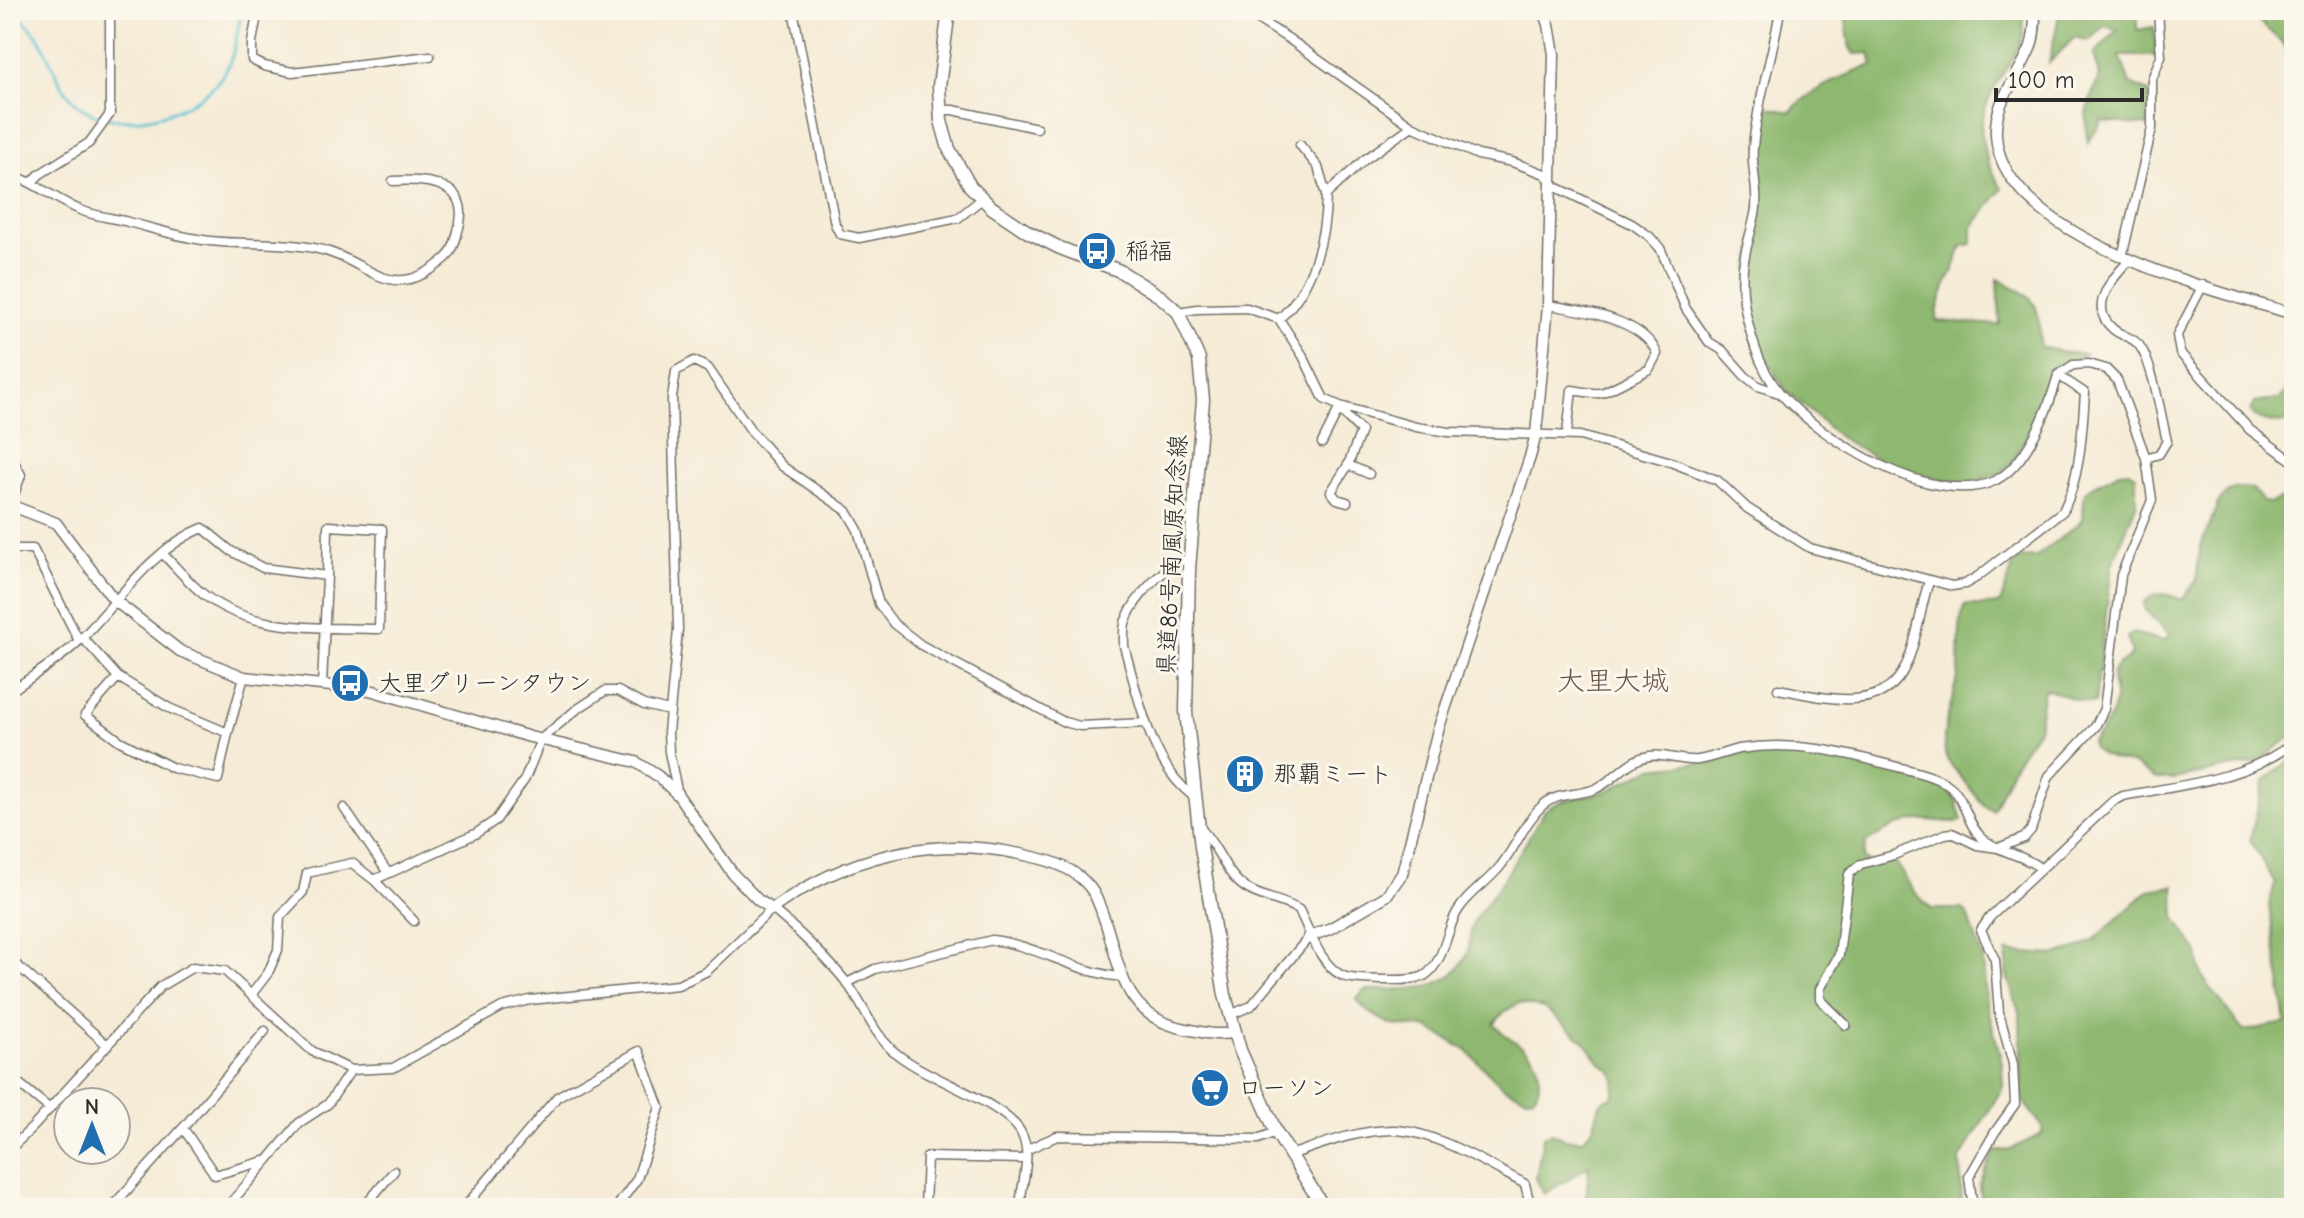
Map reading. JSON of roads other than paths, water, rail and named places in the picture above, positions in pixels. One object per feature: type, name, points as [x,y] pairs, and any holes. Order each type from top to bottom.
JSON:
[{"type":"main road","name":"県道86号南風原知念線","points":[[949,10],[939,86],[940,110],[944,134],[956,164],[982,199],[1005,218],[1060,248],[1120,271],[1149,288],[1178,312],[1199,359],[1203,400],[1190,559],[1186,712],[1193,796],[1216,947],[1235,1032],[1251,1078],[1276,1132],[1324,1208]]},
{"type":"street","points":[[31,183],[89,143],[110,114],[110,10]]},
{"type":"street","points":[[258,10],[252,60],[264,66],[292,72],[430,56]]},
{"type":"street","points":[[793,10],[835,224],[840,234],[859,238],[958,218],[982,199]]},
{"type":"street","points":[[1243,10],[1412,126],[1478,155],[1537,171],[1556,187],[1632,224],[1649,236],[1664,255],[1686,309],[1709,342],[1722,350],[1758,386],[1779,393],[1833,438],[1894,473],[1951,487],[1975,488],[1996,481],[2012,468],[2029,444],[2052,396],[2058,375],[2073,365],[2089,364],[2106,369],[2117,380],[2146,458],[2152,500],[2121,575],[2104,709],[2095,727],[2049,776],[2031,830],[2014,843],[1998,848],[1977,845],[1952,833],[1861,864],[1849,874],[1839,955],[1820,989],[1820,999],[1846,1025]]},
{"type":"street","points":[[1230,1015],[1251,1006],[1309,937],[1386,896],[1402,874],[1411,847],[1438,730],[1536,434],[1548,305],[1554,54],[1544,10]]},
{"type":"street","points":[[1779,393],[1757,353],[1745,306],[1742,279],[1756,204],[1753,149],[1780,10]]},
{"type":"street","points":[[2035,10],[2032,44],[1997,113],[1996,137],[2002,163],[2024,195],[2080,236],[2126,259],[2293,311]]},
{"type":"street","points":[[2146,458],[2159,454],[2167,441],[2148,363],[2138,343],[2112,328],[2102,311],[2103,293],[2126,259],[2152,128],[2152,79],[2161,56],[2158,10]]},
{"type":"street","points":[[940,110],[1037,128]]},
{"type":"street","points":[[1326,195],[1364,160],[1412,126]]},
{"type":"street","points":[[1279,319],[1297,300],[1323,234],[1326,195],[1318,167],[1300,145]]},
{"type":"street","points":[[10,174],[81,210],[209,241],[315,248],[334,253],[386,280],[396,281],[422,274],[450,255],[460,226],[460,211],[457,198],[442,184],[393,181]]},
{"type":"street","points":[[2203,285],[2177,335],[2180,353],[2250,430],[2294,462]]},
{"type":"street","points":[[1548,305],[1593,312],[1614,320],[1650,341],[1657,354],[1649,369],[1619,382],[1607,392],[1572,390],[1567,434]]},
{"type":"street","points":[[1178,312],[1247,308],[1279,319],[1303,356],[1324,399],[1340,408],[1449,432],[1567,434],[1598,440],[1692,468],[1717,480],[1747,508],[1810,548],[1952,586],[1965,584],[2016,549],[2063,511],[2071,496],[2085,393],[2058,375]]},
{"type":"street","points":[[678,795],[669,752],[669,711],[679,604],[672,398],[676,371],[694,361],[708,368],[752,432],[782,466],[847,511],[858,530],[879,604],[899,629],[956,665],[1064,722],[1080,726],[1146,723]]},
{"type":"street","points":[[1322,443],[1340,408]]},
{"type":"street","points":[[1340,408],[1361,431],[1348,465],[1331,492],[1337,499],[1347,502]]},
{"type":"street","points":[[10,455],[21,475],[10,506],[56,523],[114,600],[180,651],[244,677],[370,690],[541,739],[636,762],[658,776],[678,795],[733,874],[847,983],[889,1048],[913,1067],[1006,1115],[1019,1128],[1027,1154],[1020,1208]]},
{"type":"street","points":[[1348,465],[1369,474]]},
{"type":"street","points":[[163,554],[203,595],[232,611],[281,626],[325,627],[379,629],[382,529],[328,526],[327,576],[325,627],[322,685]]},
{"type":"street","points":[[10,692],[80,639],[114,600],[184,535],[203,528],[231,551],[263,568],[327,576]]},
{"type":"street","points":[[10,549],[33,549],[80,639],[118,677],[169,708],[228,733]]},
{"type":"street","points":[[1190,559],[1179,562],[1148,587],[1126,621],[1124,646],[1146,723],[1175,778],[1193,796]]},
{"type":"street","points":[[1778,689],[1856,700],[1880,693],[1907,665],[1929,581]]},
{"type":"street","points":[[118,677],[85,715],[120,741],[173,768],[218,779],[244,677]]},
{"type":"street","points":[[374,880],[475,834],[496,820],[525,779],[541,739],[605,691],[618,691],[644,705],[669,711]]},
{"type":"street","points":[[1973,1208],[1969,1177],[2015,1104],[2013,1064],[1999,1013],[1995,960],[1981,930],[1990,917],[2040,868],[2113,801],[2123,796],[2256,766],[2294,742]]},
{"type":"street","points":[[1199,827],[1246,889],[1299,910],[1309,937],[1337,974],[1349,978],[1387,980],[1421,978],[1434,968],[1456,913],[1499,867],[1545,803],[1557,797],[1593,790],[1615,779],[1635,760],[1657,755],[1698,760],[1740,749],[1792,745],[1845,753],[1931,777],[1948,785],[1962,801],[1981,837],[2040,868]]},
{"type":"street","points":[[344,808],[388,873]]},
{"type":"street","points":[[10,1149],[161,986],[193,967],[225,971],[312,1051],[351,1070],[393,1068],[502,1007],[530,1000],[678,985],[707,971],[772,909],[829,874],[874,858],[953,845],[1001,850],[1064,866],[1085,882],[1101,909],[1123,977],[1136,1004],[1159,1022],[1211,1034],[1235,1032]]},
{"type":"street","points":[[251,995],[268,973],[278,950],[280,917],[303,892],[307,873],[352,863],[374,880],[414,921]]},
{"type":"street","points":[[847,983],[888,965],[992,940],[1123,977]]},
{"type":"street","points":[[10,959],[106,1044]]},
{"type":"street","points":[[111,1208],[265,1031]]},
{"type":"street","points":[[464,1208],[557,1097],[639,1051],[660,1107],[637,1179],[616,1208]]},
{"type":"street","points":[[226,1208],[299,1123],[328,1104],[351,1070]]},
{"type":"street","points":[[10,1076],[50,1109]]},
{"type":"street","points":[[183,1128],[215,1175],[268,1160]]},
{"type":"street","points":[[1290,1155],[1351,1135],[1395,1130],[1447,1143],[1525,1184],[1531,1208]]},
{"type":"street","points":[[925,1208],[927,1157],[1027,1154],[1057,1136],[1258,1139],[1276,1132]]},
{"type":"street","points":[[363,1208],[394,1171]]},
{"type":"waterway","points":[[10,12],[23,21],[41,42],[58,78],[74,101],[90,113],[110,119],[132,120],[155,117],[177,109],[214,86],[229,63],[242,10]]},
{"type":"place","name":"稲福","points":[[1097,251]]},
{"type":"place","name":"大里グリーンタウン","points":[[350,683]]},
{"type":"place","name":"那覇ミート","points":[[1245,774]]},
{"type":"place","name":"ローソン","points":[[1210,1088]]},
{"type":"district","name":"大里大城","points":[[1613,680]]}]
